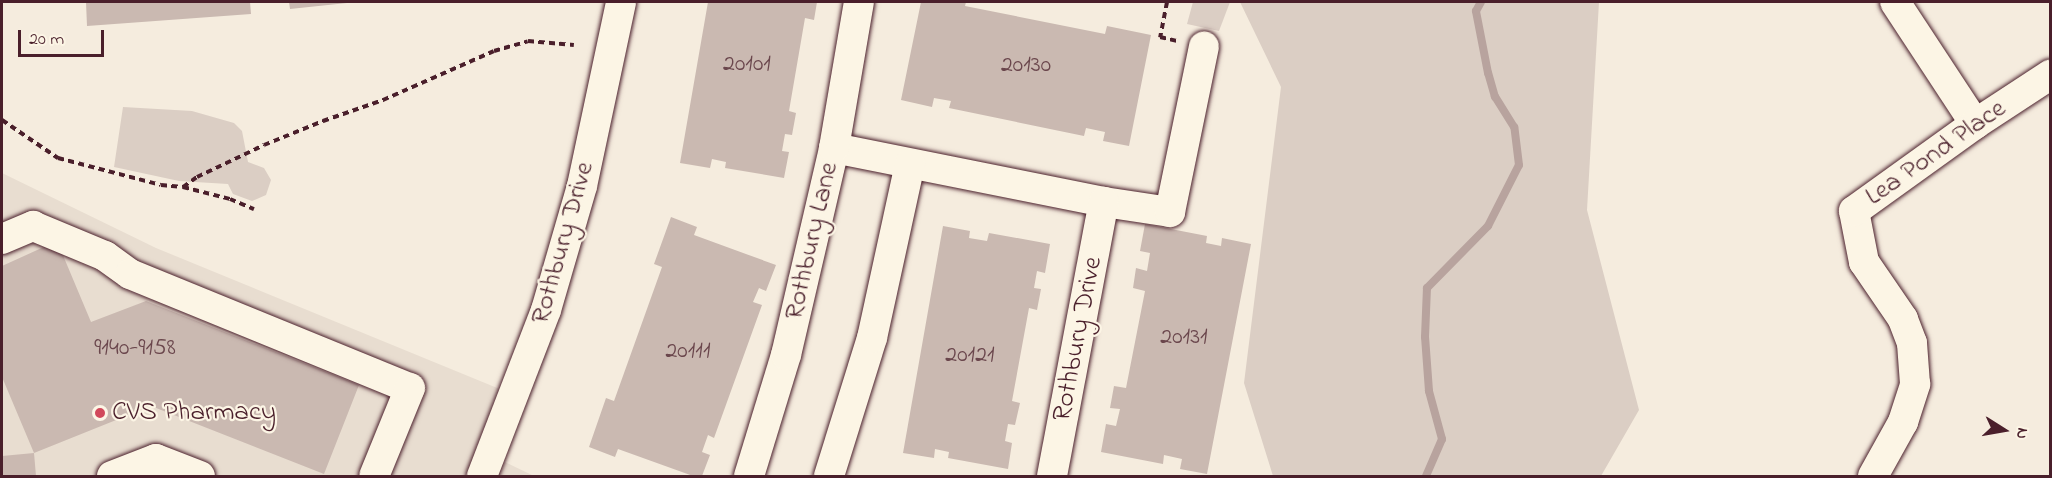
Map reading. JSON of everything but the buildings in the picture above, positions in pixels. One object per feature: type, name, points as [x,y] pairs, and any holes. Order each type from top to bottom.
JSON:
[{"type":"street","name":"Rothbury Drive","points":[[482,477],[546,310],[579,197],[621,2]]},
{"type":"street","name":"Rothbury Lane","points":[[748,477],[786,355],[834,148],[859,2]]},
{"type":"street","points":[[1895,2],[1975,124]]},
{"type":"street","points":[[834,148],[1104,202],[1170,212],[1203,46]]},
{"type":"street","name":"Lea Pond Place","points":[[1873,477],[1903,422],[1915,384],[1912,344],[1903,319],[1864,262],[1854,211],[1975,124],[2050,75]]},
{"type":"street","points":[[829,477],[872,338],[910,164]]},
{"type":"street","name":"Rothbury Drive","points":[[1052,477],[1104,202]]},
{"type":"street","points":[[2,238],[33,226],[105,256],[130,274],[410,388],[374,477]]},
{"type":"street","points":[[112,477],[156,459],[200,477]]},
{"type":"path","points":[[1167,2],[1160,37],[1203,46]]},
{"type":"path","points":[[183,187],[197,177],[264,146],[323,121],[383,100],[494,51],[528,41],[574,45]]},
{"type":"path","points":[[2,120],[58,158],[160,185],[183,187],[230,199],[254,209]]},
{"type":"shaded area","points":[[1193,2],[1230,2],[1219,31],[1187,24]]},
{"type":"shaded area","points":[[1240,2],[1599,2],[1587,210],[1639,410],[1601,476],[1273,476],[1244,383],[1281,87]]},
{"type":"shaded area","points":[[123,107],[192,111],[234,123],[242,131],[248,162],[264,168],[271,180],[266,195],[252,201],[233,194],[228,184],[179,181],[114,167]]},
{"type":"shaded area","points":[[2,173],[156,248],[507,392],[476,448],[534,476],[2,476]]},
{"type":"waterway","points":[[1426,476],[1442,439],[1429,391],[1425,337],[1427,288],[1488,226],[1519,165],[1514,127],[1495,97],[1488,73],[1476,11],[1481,2]]},
{"type":"place","name":"CVS Pharmacy","points":[[100,413]]}]
